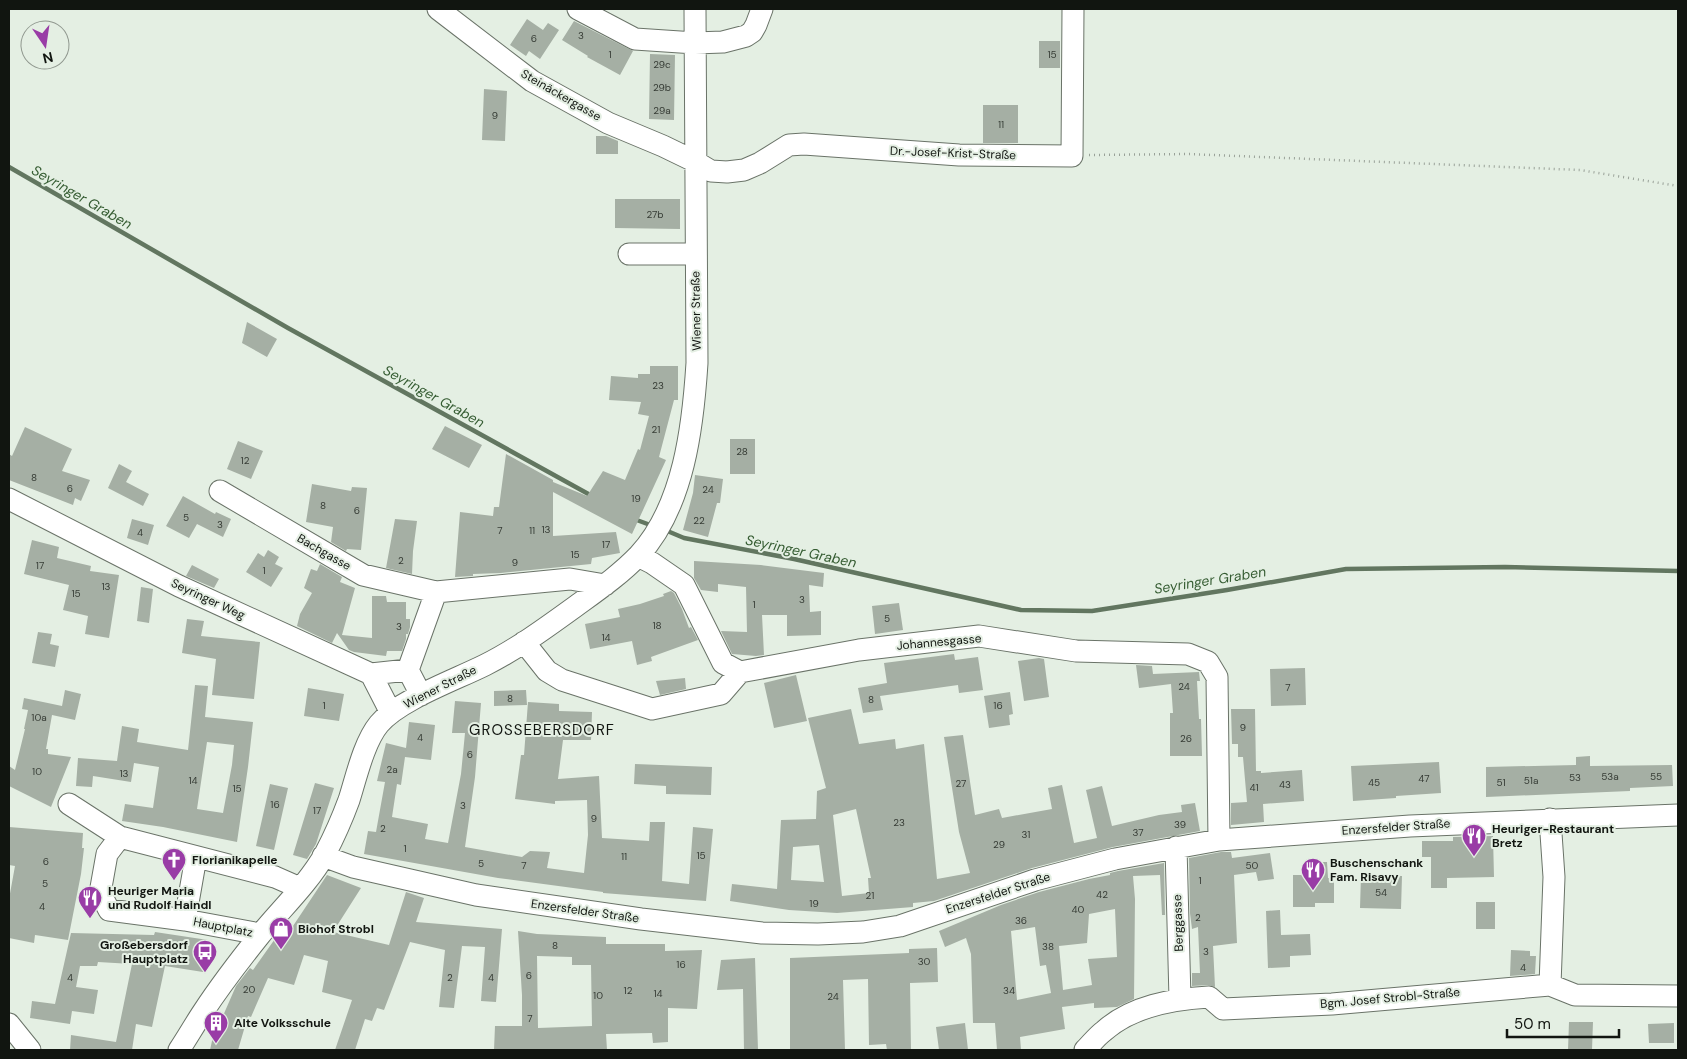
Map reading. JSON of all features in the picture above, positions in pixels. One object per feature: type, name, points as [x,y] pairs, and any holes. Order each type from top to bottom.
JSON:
[{"type":"street","name":"Steinäckergasse","points":[[438,9],[532,81],[608,123],[664,146],[696,162]]},
{"type":"street","points":[[578,9],[635,39],[695,43],[723,42],[746,36],[752,32],[762,9]]},
{"type":"street","name":"Wiener Straße","points":[[179,1050],[203,1012],[260,934],[300,888],[323,856],[338,828],[360,763],[372,734],[378,725],[391,713],[421,695],[492,661],[524,642],[605,585],[642,551],[664,518],[682,472],[690,438],[695,400],[697,363],[695,9]]},
{"type":"street","points":[[1072,156],[1073,9]]},
{"type":"street","name":"Dr.-Josef-Krist-Straße","points":[[696,162],[712,171],[744,170],[790,146],[804,144],[959,155],[1072,156]]},
{"type":"street","points":[[629,254],[696,254]]},
{"type":"street","name":"Bachgasse","points":[[220,491],[363,574],[436,592]]},
{"type":"street","name":"Seyringer Weg","points":[[9,499],[179,586],[371,674]]},
{"type":"street","points":[[524,642],[547,671],[562,680],[652,709],[721,694],[740,672],[723,663],[684,585],[652,562],[642,551]]},
{"type":"street","points":[[421,695],[408,670],[436,592],[570,579],[605,585]]},
{"type":"street","name":"Johannesgasse","points":[[740,672],[859,650],[979,636],[1076,651],[1188,654],[1208,662],[1216,677],[1218,840]]},
{"type":"street","points":[[391,713],[371,674],[408,670]]},
{"type":"street","points":[[69,804],[120,837],[275,877],[300,888]]},
{"type":"street","name":"Enzersfelder Straße","points":[[323,856],[353,867],[476,895],[641,920],[762,933],[818,934],[863,932],[900,926],[1035,880],[1115,859],[1218,840],[1410,826],[1678,815]]},
{"type":"street","points":[[1550,819],[1554,877],[1550,986],[1576,995],[1678,996]]},
{"type":"street","name":"Hauptplatz","points":[[120,837],[107,854],[100,893],[109,910],[185,920],[260,934]]},
{"type":"street","name":"Berggasse","points":[[1176,847],[1180,999]]},
{"type":"street","name":"Hauptplatz","points":[[185,920],[196,858]]},
{"type":"street","name":"Bgm. Josef Strobl-Straße","points":[[1085,1050],[1104,1030],[1132,1012],[1180,999],[1208,997],[1222,1009],[1332,1004],[1550,986]]},
{"type":"street","points":[[9,1024],[30,1050]]},
{"type":"path","points":[[1072,156],[1188,154],[1580,170],[1678,186]]},
{"type":"building","points":[[527,19],[543,30],[548,23],[559,30],[540,59],[529,51],[526,56],[510,45]]},
{"type":"building","points":[[574,21],[633,51],[620,75],[587,57],[562,40]]},
{"type":"building","points":[[1039,41],[1060,41],[1060,68],[1039,68]]},
{"type":"building","points":[[650,54],[675,55],[674,120],[649,119]]},
{"type":"building","points":[[484,89],[507,91],[505,141],[482,140]]},
{"type":"building","points":[[983,105],[1018,105],[1018,143],[983,143]]},
{"type":"building","points":[[596,136],[606,136],[618,141],[618,154],[596,154]]},
{"type":"building","points":[[615,199],[680,199],[680,229],[615,228]]},
{"type":"building","points":[[247,322],[277,339],[267,357],[242,343]]},
{"type":"building","points":[[650,366],[678,366],[678,400],[674,400],[659,457],[666,460],[632,534],[553,492],[553,536],[616,532],[620,553],[592,558],[591,564],[455,577],[460,512],[493,516],[494,507],[499,507],[506,454],[553,480],[553,482],[587,496],[603,471],[625,480],[638,449],[640,450],[649,416],[638,414],[641,402],[609,400],[611,376],[638,378],[638,374],[650,374]]},
{"type":"building","points":[[445,426],[482,445],[469,468],[432,449]]},
{"type":"building","points":[[25,427],[72,449],[62,471],[90,480],[81,501],[75,498],[73,505],[9,480],[9,454],[12,456]]},
{"type":"building","points":[[730,439],[755,439],[755,474],[730,474]]},
{"type":"building","points":[[238,441],[263,451],[251,479],[227,469]]},
{"type":"building","points":[[119,464],[132,471],[126,482],[149,494],[143,506],[108,488]]},
{"type":"building","points":[[695,475],[723,479],[720,503],[717,503],[708,537],[683,530],[693,493]]},
{"type":"building","points":[[312,484],[351,491],[352,487],[367,488],[361,550],[347,549],[346,551],[331,542],[333,527],[306,522]]},
{"type":"building","points":[[183,496],[215,514],[216,512],[231,519],[223,537],[197,524],[189,538],[166,526]]},
{"type":"building","points":[[132,519],[154,525],[148,545],[127,538]]},
{"type":"building","points":[[395,519],[417,521],[412,574],[386,568]]},
{"type":"building","points":[[32,540],[59,547],[57,558],[91,566],[90,571],[119,575],[109,638],[85,634],[88,616],[63,610],[69,585],[24,574]]},
{"type":"building","points":[[268,550],[279,557],[275,564],[283,568],[271,587],[246,572],[258,553],[264,557]]},
{"type":"building","points":[[694,561],[761,565],[824,573],[823,587],[809,585],[810,612],[821,611],[821,635],[787,636],[787,615],[762,615],[764,655],[732,654],[721,631],[747,632],[746,587],[718,584],[718,592],[701,590],[694,578]]},
{"type":"building","points":[[320,564],[342,577],[340,582],[355,588],[342,635],[372,638],[372,596],[386,596],[387,602],[406,602],[406,619],[410,619],[410,627],[408,634],[406,634],[402,651],[387,651],[386,656],[354,652],[349,650],[337,633],[332,643],[297,626],[300,614],[312,593],[304,588],[311,569],[317,571]]},
{"type":"building","points":[[192,565],[219,579],[214,588],[186,576]]},
{"type":"building","points":[[141,587],[153,589],[149,623],[137,621]]},
{"type":"building","points":[[671,591],[674,593],[682,609],[689,628],[691,627],[698,640],[651,657],[652,661],[637,665],[632,641],[590,649],[585,624],[620,617],[618,609],[664,596],[663,594]]},
{"type":"building","points":[[899,603],[903,630],[875,634],[872,606]]},
{"type":"building","points":[[187,619],[204,621],[201,636],[260,642],[254,699],[212,695],[216,659],[182,653]]},
{"type":"building","points":[[38,632],[52,634],[50,644],[59,646],[55,667],[32,663]]},
{"type":"building","points":[[954,654],[955,660],[978,657],[983,690],[959,693],[958,685],[880,696],[883,710],[863,713],[858,688],[887,683],[884,663]]},
{"type":"building","points":[[1044,659],[1049,697],[1024,701],[1018,661]]},
{"type":"building","points":[[1136,665],[1152,666],[1153,674],[1199,672],[1200,681],[1197,681],[1202,756],[1170,756],[1170,713],[1173,713],[1171,684],[1139,688]]},
{"type":"building","points":[[1305,668],[1306,705],[1271,706],[1270,669]]},
{"type":"building","points":[[796,675],[807,721],[774,728],[764,683]]},
{"type":"building","points":[[685,678],[686,689],[660,695],[656,681]]},
{"type":"building","points":[[195,685],[208,686],[205,717],[253,722],[237,842],[122,821],[125,804],[153,808],[159,767],[134,763],[131,782],[93,776],[92,787],[76,786],[78,758],[117,761],[122,726],[139,729],[137,742],[188,750]],"holes":[[[207,742],[234,745],[223,813],[197,809]]]},
{"type":"building","points":[[308,688],[344,694],[339,721],[304,716]]},
{"type":"building","points":[[65,690],[81,694],[75,720],[52,715],[46,749],[48,749],[48,754],[71,757],[51,807],[9,786],[9,766],[15,770],[25,729],[28,710],[22,709],[24,698],[62,706]]},
{"type":"building","points":[[526,690],[527,705],[494,706],[494,691]]},
{"type":"building","points":[[1010,692],[1013,714],[1009,715],[1010,725],[989,728],[984,696]]},
{"type":"building","points":[[455,701],[481,703],[475,777],[465,847],[522,857],[530,851],[550,852],[547,868],[584,873],[588,835],[587,800],[555,801],[555,804],[515,799],[521,755],[524,755],[528,702],[559,704],[559,711],[592,712],[591,740],[563,740],[558,779],[599,776],[602,838],[649,841],[650,822],[665,822],[662,881],[689,884],[693,827],[713,829],[706,901],[603,893],[498,878],[364,854],[368,831],[376,832],[385,782],[377,781],[386,743],[406,748],[409,722],[435,725],[431,760],[405,757],[401,785],[397,784],[392,817],[428,824],[425,839],[448,843],[461,774],[465,733],[452,733]]},
{"type":"building","points":[[851,709],[859,744],[895,739],[896,749],[924,744],[937,879],[970,873],[959,832],[944,737],[963,735],[975,815],[999,809],[1002,818],[1052,809],[1048,788],[1062,785],[1074,843],[1097,838],[1086,790],[1102,786],[1112,826],[1159,815],[1182,812],[1181,805],[1195,803],[1200,831],[1113,847],[1032,868],[934,901],[913,903],[913,907],[837,913],[789,910],[730,901],[732,884],[777,889],[781,820],[816,819],[817,791],[826,788],[808,718]],"holes":[[[856,809],[871,878],[868,878],[869,893],[842,896],[833,815]],[[819,845],[824,882],[791,880],[793,847]]]},
{"type":"building","points":[[1231,709],[1255,709],[1256,771],[1261,771],[1261,773],[1302,770],[1304,801],[1263,804],[1264,822],[1231,825],[1231,803],[1247,802],[1243,757],[1238,757],[1238,744],[1232,744]]},
{"type":"building","points":[[1590,756],[1590,766],[1672,765],[1673,786],[1630,788],[1630,791],[1486,797],[1486,767],[1576,765],[1576,757]]},
{"type":"building","points":[[1439,762],[1441,793],[1353,801],[1351,766]]},
{"type":"building","points":[[635,764],[712,767],[711,795],[666,794],[666,786],[634,784]]},
{"type":"building","points":[[315,783],[334,788],[316,844],[307,859],[293,855]]},
{"type":"building","points":[[270,784],[288,788],[274,850],[256,846]]},
{"type":"building","points":[[9,827],[83,833],[82,848],[84,848],[81,874],[68,940],[35,935],[34,943],[9,938],[9,899],[15,866],[9,865]]},
{"type":"building","points":[[1493,836],[1494,877],[1447,878],[1447,888],[1431,888],[1431,857],[1422,857],[1422,841],[1453,841],[1453,837]]},
{"type":"building","points":[[1231,852],[1232,858],[1270,853],[1274,879],[1258,881],[1256,872],[1234,875],[1237,943],[1213,946],[1215,987],[1208,985],[1192,986],[1192,973],[1200,973],[1198,927],[1192,929],[1190,913],[1189,858]]},
{"type":"building","name":"Buschenschank Fam. Risavy","points":[[1308,862],[1327,862],[1328,878],[1334,878],[1334,903],[1315,903],[1315,907],[1293,907],[1293,875],[1309,875]]},
{"type":"building","points":[[1164,863],[1165,915],[1162,915],[1160,875],[1133,876],[1135,899],[1134,999],[1117,1007],[1094,1008],[1094,1003],[1062,1007],[1065,1029],[1020,1037],[1021,1050],[997,1050],[995,1023],[973,1023],[971,954],[966,938],[945,947],[939,931],[1001,905],[1039,892],[1110,875],[1110,873]],"holes":[[[1115,909],[1117,957],[1088,959],[1092,985],[1063,990],[1059,946],[1087,943],[1089,914]],[[1035,927],[1040,966],[1046,965],[1051,993],[1017,1000],[1011,931]]]},
{"type":"building","points":[[327,875],[361,888],[333,932],[389,945],[406,892],[424,898],[416,922],[502,929],[496,1002],[481,1001],[485,947],[462,946],[454,1008],[439,1007],[445,950],[410,942],[384,1010],[377,1008],[372,1021],[365,1019],[355,1050],[335,1050],[352,1000],[322,992],[328,961],[304,955],[294,985],[268,978],[251,1017],[248,1016],[238,1050],[210,1050],[212,1041],[236,986],[250,968],[253,970],[282,929],[289,932]]},
{"type":"building","points":[[1361,875],[1402,876],[1401,909],[1360,908]]},
{"type":"building","points":[[1476,902],[1495,902],[1495,929],[1476,929]]},
{"type":"building","points":[[1280,910],[1281,935],[1310,934],[1311,955],[1290,956],[1290,967],[1268,968],[1266,911]]},
{"type":"building","points":[[518,931],[537,934],[606,937],[606,944],[665,944],[665,951],[702,950],[697,1009],[668,1008],[668,1042],[653,1043],[652,1033],[606,1034],[607,1050],[494,1050],[495,1026],[522,1026]],"holes":[[[537,956],[572,957],[572,965],[591,965],[592,1026],[538,1028]]]},
{"type":"building","points":[[155,932],[208,940],[203,972],[165,966],[152,1027],[136,1024],[132,1050],[70,1050],[71,1035],[116,1042],[132,964],[98,962],[97,966],[80,966],[76,987],[98,990],[94,1014],[72,1011],[70,1024],[30,1018],[32,1001],[55,1004],[71,933],[154,935]]},
{"type":"building","points":[[937,948],[938,982],[910,983],[911,1050],[887,1050],[886,1044],[869,1045],[868,979],[843,980],[845,1050],[790,1050],[790,958],[909,953],[909,949]]},
{"type":"building","points":[[1511,950],[1530,951],[1530,956],[1536,956],[1535,974],[1510,976]]},
{"type":"building","points":[[755,958],[758,1050],[744,1050],[743,989],[717,990],[721,960]]},
{"type":"building","points":[[1569,1022],[1593,1022],[1592,1050],[1568,1050]]},
{"type":"building","points":[[965,1023],[968,1050],[939,1050],[936,1027]]},
{"type":"building","points":[[1674,1023],[1674,1043],[1649,1043],[1648,1024]]},
{"type":"waterway","name":"Seyringer Graben","points":[[9,167],[288,328],[592,496]]},
{"type":"waterway","name":"Seyringer Graben","points":[[634,519],[653,526]]},
{"type":"waterway","name":"Seyringer Graben","points":[[665,530],[684,538],[794,559],[1021,610],[1092,611],[1346,569],[1505,567],[1678,571]]},
{"type":"place","name":"Heuriger-Restaurant Bretz","points":[[1474,857]]},
{"type":"place","name":"Florianikapelle","points":[[174,881]]},
{"type":"place","name":"Buschenschank Fam. Risavy","points":[[1313,891]]},
{"type":"place","name":"Heuriger Maria und Rudolf Haindl","points":[[90,919]]},
{"type":"place","name":"Biohof Strobl","points":[[281,950]]},
{"type":"place","name":"Großebersdorf Hauptplatz","points":[[205,973]]},
{"type":"place","name":"Alte Volksschule","points":[[216,1044]]},
{"type":"district","name":"GROSSEBERSDORF","points":[[542,730]]}]
